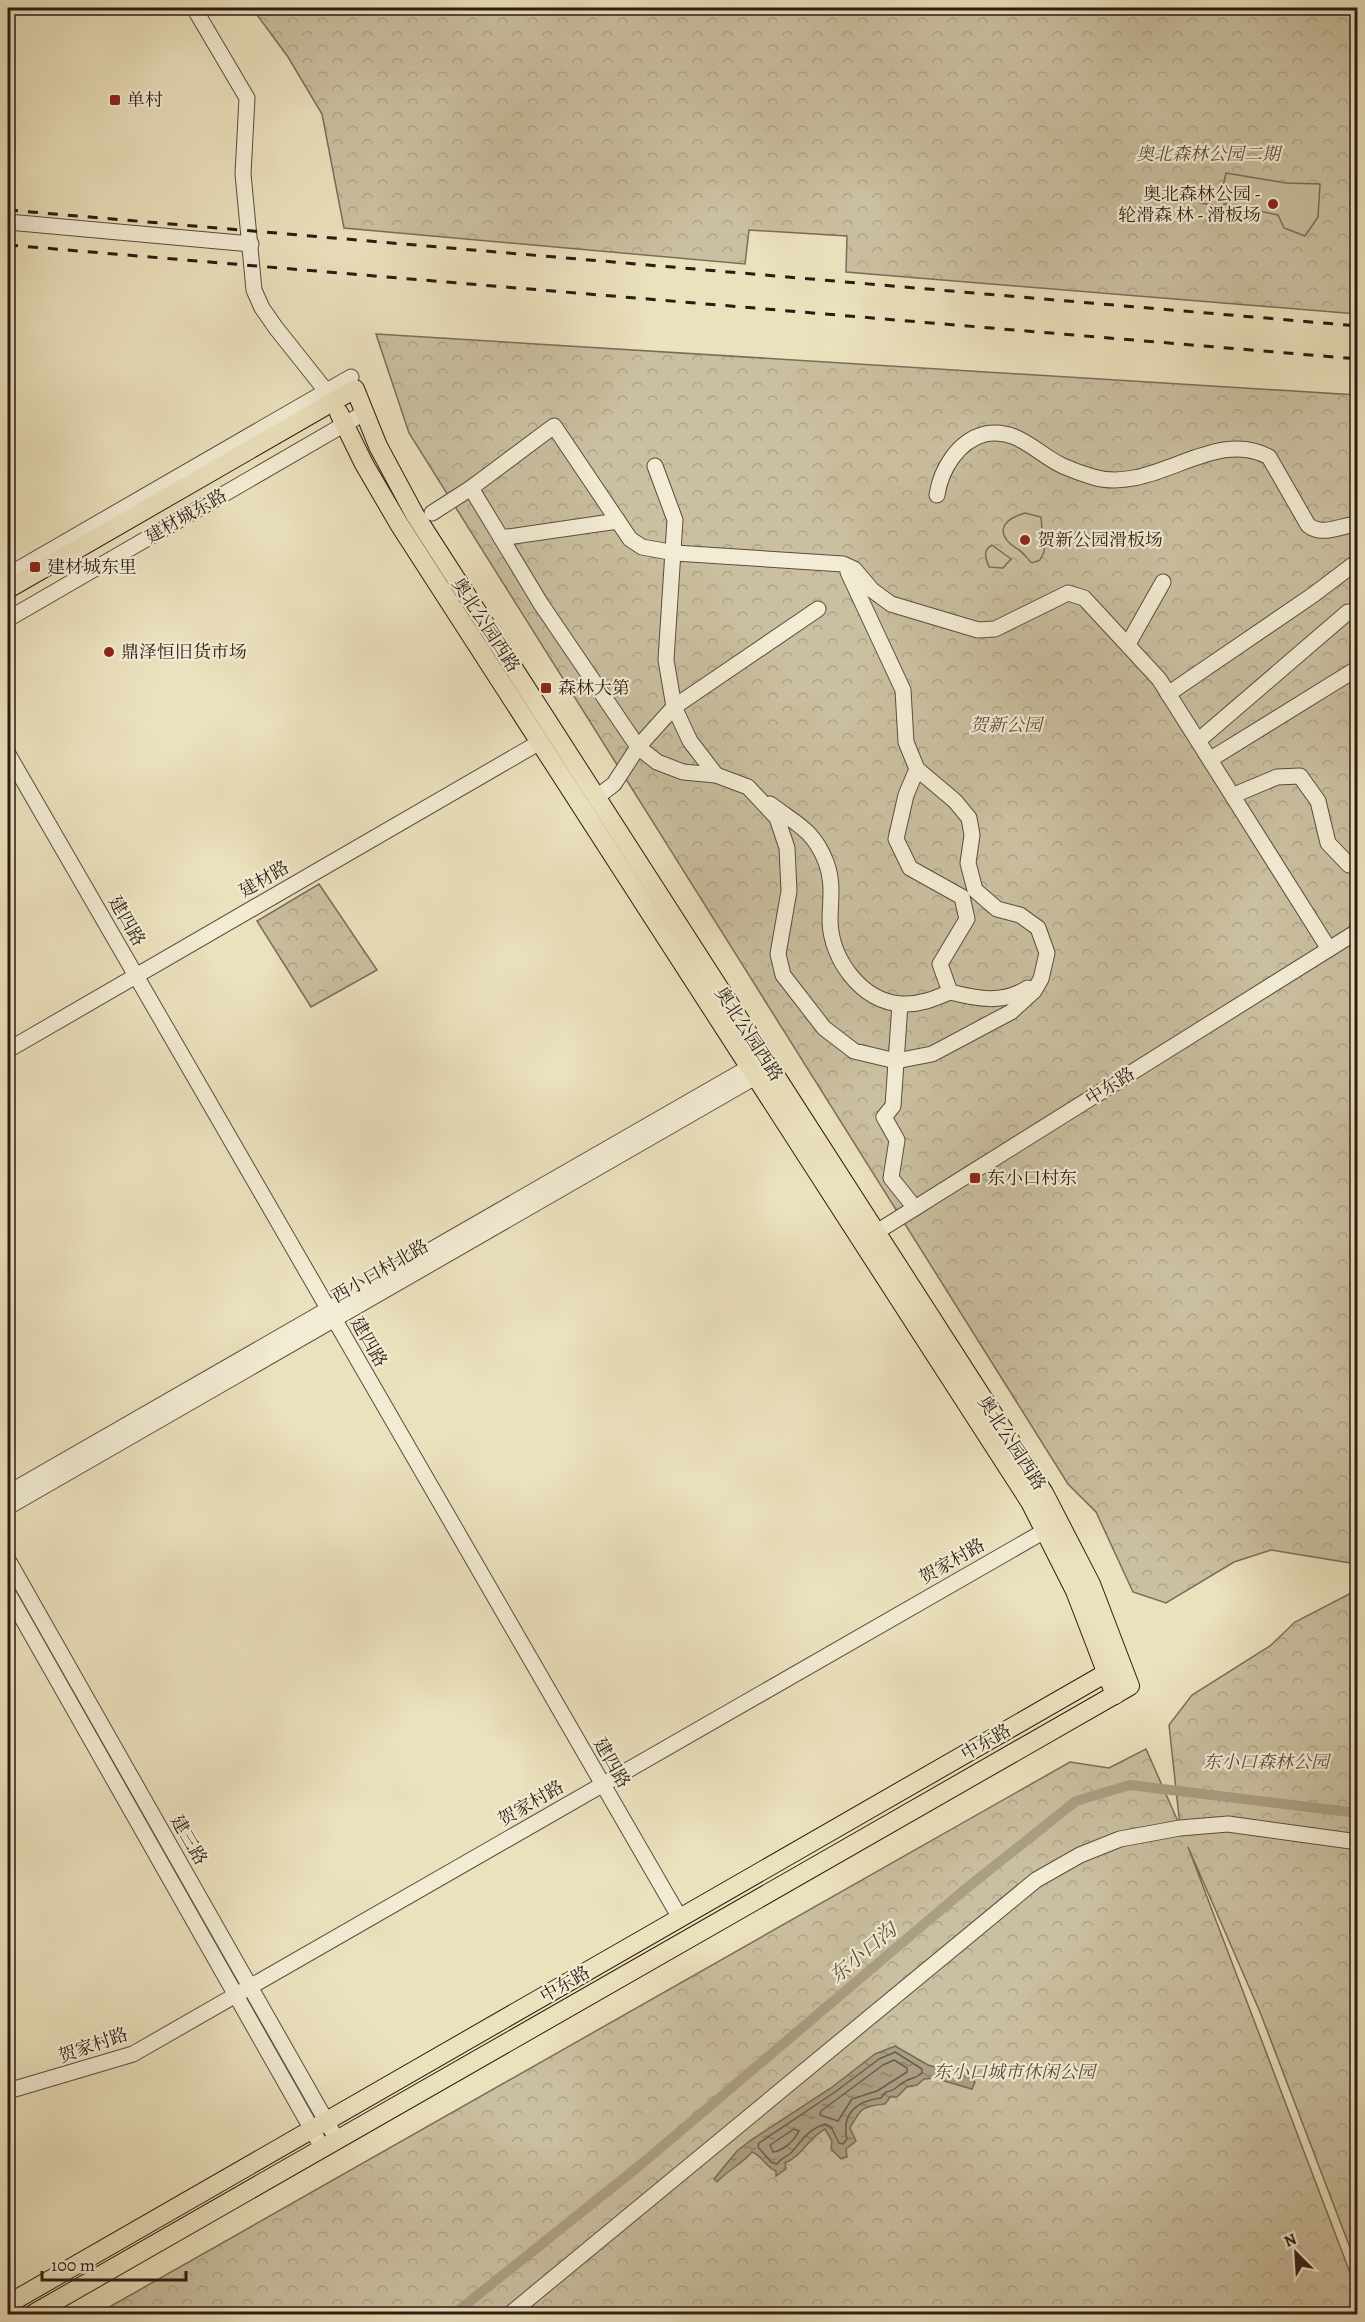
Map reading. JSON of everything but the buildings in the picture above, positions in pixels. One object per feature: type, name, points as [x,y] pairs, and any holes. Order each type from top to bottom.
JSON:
[{"type":"main road","name":"建材城东路","points":[[8,590],[343,397]]},
{"type":"main road","name":"建材城东路","points":[[8,604],[343,397]]},
{"type":"main road","name":"奥北公园西路","points":[[343,397],[399,524],[540,742],[760,1067],[1054,1526],[1100,1605],[1114,1668],[1123,1690]]},
{"type":"main road","name":"奥北公园西路","points":[[343,397],[386,464],[415,515],[597,797],[760,1067]]},
{"type":"main road","name":"中东路","points":[[8,2304],[1114,1668]]},
{"type":"main road","name":"中东路","points":[[33,2314],[1123,1690]]},
{"type":"street","points":[[194,8],[247,98],[243,174],[254,290],[262,308],[343,397]]},
{"type":"street","points":[[8,222],[251,244]]},
{"type":"street","name":"建材城东路","points":[[8,575],[343,397]]},
{"type":"street","name":"建材城东路","points":[[8,619],[343,397]]},
{"type":"street","points":[[432,513],[471,488],[554,426],[630,538],[642,547],[675,553],[843,564],[854,569],[872,590],[891,604],[978,630],[995,629],[1068,593],[1084,598],[1128,644],[1168,694],[1234,795],[1329,949]]},
{"type":"street","points":[[937,495],[943,470],[953,455],[967,443],[984,434],[1002,432],[1019,437],[1063,466],[1107,479],[1125,479],[1168,470],[1207,453],[1243,449],[1260,451],[1269,456],[1308,525],[1313,529],[1324,531],[1358,524]]},
{"type":"street","points":[[654,466],[675,520],[675,553],[666,660],[674,707],[690,741],[716,775]]},
{"type":"street","points":[[471,488],[541,604],[638,747],[657,762],[682,772],[716,775],[748,787],[806,828],[826,862],[833,891],[830,921],[835,948],[849,976],[870,993],[900,1004],[925,1003],[950,992],[976,998],[1013,998],[1041,979]]},
{"type":"street","points":[[501,538],[618,521]]},
{"type":"street","points":[[1168,694],[1313,596],[1358,561]]},
{"type":"street","points":[[748,787],[777,818],[788,848],[789,891],[778,954],[783,975],[824,1028],[854,1051],[896,1061],[932,1054],[1011,1012],[1034,991],[1041,979],[1047,953],[1038,928],[1020,915],[997,909],[975,890],[968,862],[972,835],[969,818],[955,801],[917,769],[906,742],[903,690],[843,564]]},
{"type":"street","points":[[1128,644],[1163,582]]},
{"type":"street","points":[[597,797],[614,784],[638,747],[674,707],[818,609]]},
{"type":"street","points":[[1199,740],[1348,612]]},
{"type":"street","points":[[1211,759],[1358,668]]},
{"type":"street","name":"建材路","points":[[8,1050],[540,742]]},
{"type":"street","name":"建四路","points":[[8,753],[680,1918]]},
{"type":"street","points":[[917,769],[906,795],[896,839],[910,868],[962,897],[968,919],[940,964],[950,992]]},
{"type":"street","points":[[1234,795],[1277,777],[1300,776],[1318,801],[1328,843],[1349,865],[1358,862]]},
{"type":"street","name":"中东路","points":[[869,1237],[1358,931]]},
{"type":"street","points":[[900,1004],[893,1106],[884,1117],[897,1140],[891,1178],[915,1208]]},
{"type":"street","name":"西小口村北路","points":[[8,1507],[331,1314],[760,1067]]},
{"type":"street","name":"西小口村北路","points":[[8,1493],[331,1314]]},
{"type":"street","name":"贺家村路","points":[[8,2091],[133,2054],[1054,1526]]},
{"type":"street","name":"建三路","points":[[8,1560],[250,1987],[319,2125]]},
{"type":"street","name":"建三路","points":[[8,1593],[236,1995],[330,2144]]},
{"type":"street","points":[[510,2314],[1036,1880],[1080,1855],[1120,1839],[1143,1834],[1228,1824],[1358,1842]]},
{"type":"green space","name":"奥北森林公园二期","points":[[252,8],[1357,8],[1357,314],[846,272],[847,236],[749,230],[745,264],[344,228],[322,114],[288,57]]},
{"type":"green space","name":"奥北森林公园 - 轮滑森 林 - 滑板场","points":[[1226,173],[1286,183],[1320,184],[1318,217],[1305,236],[1284,228],[1278,215],[1225,204],[1218,206],[1200,203],[1202,192],[1221,195]]},
{"type":"green space","name":"贺新公园","points":[[376,334],[1357,395],[1357,1564],[1271,1550],[1234,1562],[1166,1603],[1133,1592],[1096,1512],[1068,1484],[409,433]]},
{"type":"green space","name":"贺新公园滑板场","points":[[1025,513],[1041,517],[1042,530],[1046,534],[1044,552],[1040,560],[1032,563],[1006,539],[1003,529],[1009,520]]},
{"type":"green space","points":[[992,545],[1011,559],[1003,568],[989,567],[986,552]]},
{"type":"green space","points":[[319,884],[377,970],[311,1007],[257,921]]},
{"type":"green space","name":"东小口城市休闲公园","points":[[1357,1590],[1357,2266],[1260,2012],[1188,1847],[1357,2291],[1357,2314],[97,2314],[1070,1762],[1109,1768],[1146,1749],[1180,1826],[1169,1725],[1192,1695],[1270,1646],[1295,1622]]},
{"type":"water","points":[[895,2046],[928,2065],[972,2078],[975,2082],[972,2089],[934,2078],[924,2079],[917,2085],[907,2087],[897,2097],[890,2097],[885,2104],[867,2107],[860,2112],[850,2128],[856,2141],[846,2149],[847,2157],[841,2159],[831,2149],[832,2141],[825,2129],[785,2163],[786,2169],[776,2176],[776,2171],[752,2152],[717,2182],[714,2179],[737,2151],[751,2140],[831,2088],[875,2054]]},
{"type":"waterway","name":"东小口沟","points":[[454,2314],[644,2162],[963,1891],[1076,1801],[1130,1785],[1358,1813]]},
{"type":"railway","points":[[8,210],[1358,326]]},
{"type":"railway","points":[[8,245],[1358,359]]},
{"type":"place","name":"单村","points":[[115,100]]},
{"type":"place","name":"奥北森林公园 - 轮滑森 林 - 滑板场","points":[[1273,204]]},
{"type":"place","name":"贺新公园滑板场","points":[[1025,540]]},
{"type":"place","name":"建材城东里","points":[[35,567]]},
{"type":"place","name":"鼎泽恒旧货市场","points":[[109,652]]},
{"type":"place","name":"森林大第","points":[[546,688]]},
{"type":"place","name":"东小口村东","points":[[975,1178]]},
{"type":"park label","name":"东小口森林公园","points":[[1266,1762]]}]
